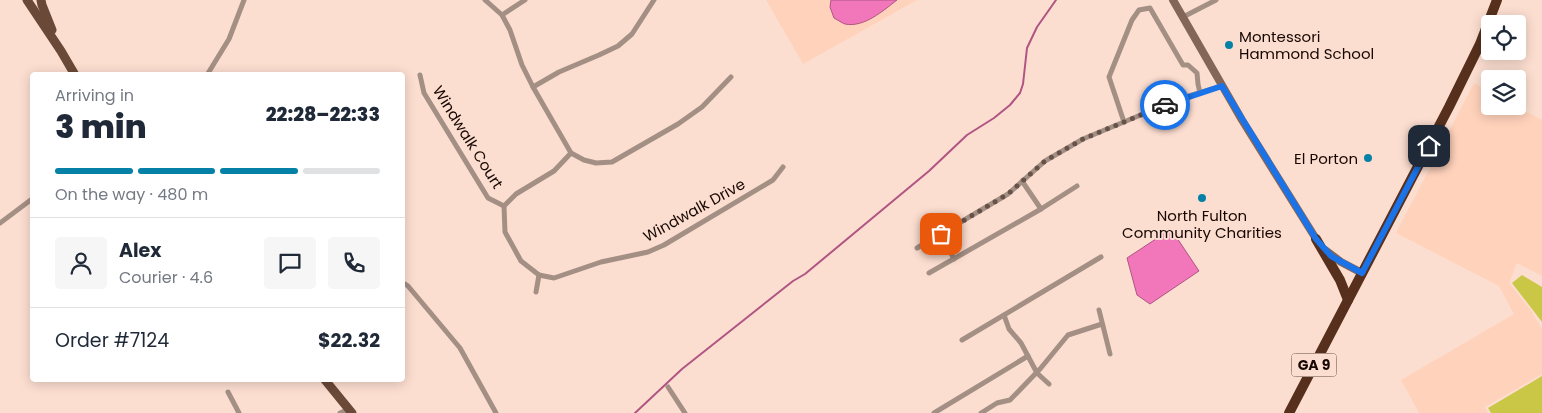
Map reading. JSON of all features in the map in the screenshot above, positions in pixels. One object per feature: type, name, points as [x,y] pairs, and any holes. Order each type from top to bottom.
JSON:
[{"type":"highway","name":"GA 9","points":[[1289,413],[1464,77],[1480,44],[1497,0]]},
{"type":"highway","points":[[1316,239],[1340,280],[1348,300]]},
{"type":"main road","points":[[27,0],[73,72]]},
{"type":"main road","points":[[41,0],[61,51]]},
{"type":"main road","points":[[327,382],[350,411]]},
{"type":"street","points":[[209,72],[229,40],[244,0]]},
{"type":"street","points":[[485,0],[502,15],[510,30],[522,65],[570,153],[584,160],[596,163],[612,162],[702,107],[731,77]]},
{"type":"street","points":[[502,15],[525,0]]},
{"type":"street","points":[[533,87],[559,72],[618,46],[632,34],[654,0]]},
{"type":"street","points":[[1173,0],[1222,86],[1316,239],[1331,256],[1362,273]]},
{"type":"street","points":[[1183,17],[1216,0]]},
{"type":"street","points":[[1124,122],[1109,77],[1132,20],[1138,10],[1150,8],[1183,66],[1188,65],[1197,73],[1200,93]]},
{"type":"street","name":"Windwalk Court","points":[[420,75],[424,93],[488,198],[504,206]]},
{"type":"street","points":[[917,248],[1008,194],[1045,161],[1083,139],[1180,100],[1222,86]]},
{"type":"street","points":[[536,292],[539,275],[520,260],[505,232],[504,206],[516,194],[554,171],[570,153]]},
{"type":"street","name":"Windwalk Drive","points":[[539,275],[554,278],[601,262],[648,252],[664,245],[773,180],[783,167]]},
{"type":"street","points":[[1022,181],[1041,208]]},
{"type":"street","points":[[929,274],[1077,186]]},
{"type":"street","points":[[0,223],[30,200]]},
{"type":"street","points":[[941,234],[954,259]]},
{"type":"street","points":[[962,340],[1101,257]]},
{"type":"street","points":[[405,284],[460,348],[496,413]]},
{"type":"street","points":[[1099,310],[1110,354]]},
{"type":"street","points":[[1004,315],[1009,328],[1021,343],[1037,373],[1049,384]]},
{"type":"street","points":[[981,413],[997,404],[1010,400],[1037,373],[1068,335],[1102,324]]},
{"type":"street","points":[[934,413],[1028,356]]},
{"type":"street","points":[[668,386],[685,413]]},
{"type":"street","points":[[228,392],[239,413]]},
{"type":"street","points":[[340,413],[350,411]]},
{"type":"shaded area","points":[[766,0],[917,0],[803,64]]},
{"type":"shaded area","points":[[831,0],[897,0],[866,21],[852,25],[845,24],[834,18],[830,7]]},
{"type":"shaded area","points":[[1474,83],[1481,87],[1481,115],[1526,115],[1526,111],[1542,120],[1542,276],[1517,263],[1509,283],[1530,309],[1542,329],[1542,374],[1485,407],[1488,413],[1419,413],[1401,380],[1514,314],[1499,286],[1396,233]]},
{"type":"shaded area","points":[[1168,231],[1175,235],[1199,271],[1150,304],[1137,295],[1127,258]]},
{"type":"shaded area","points":[[1522,275],[1542,287],[1542,322],[1512,283]]},
{"type":"shaded area","points":[[1542,376],[1542,413],[1491,413],[1488,408]]},
{"type":"waterway","points":[[635,413],[682,369],[793,281],[805,274],[929,171],[967,135],[994,118],[1010,105],[1020,93],[1023,84],[1027,48],[1037,27],[1056,0]]},
{"type":"way so far","points":[[941,234],[1008,194],[1045,161],[1083,139],[1165,105]]},
{"type":"place","name":"Montessori Hammond School","points":[[1229,45]]},
{"type":"place","name":"El Porton","points":[[1368,158]]},
{"type":"place","name":"North Fulton Community Charities","points":[[1202,198]]},
{"type":"route","points":[[1165,105],[1222,86],[1316,239],[1331,256],[1362,273],[1429,146]]}]
